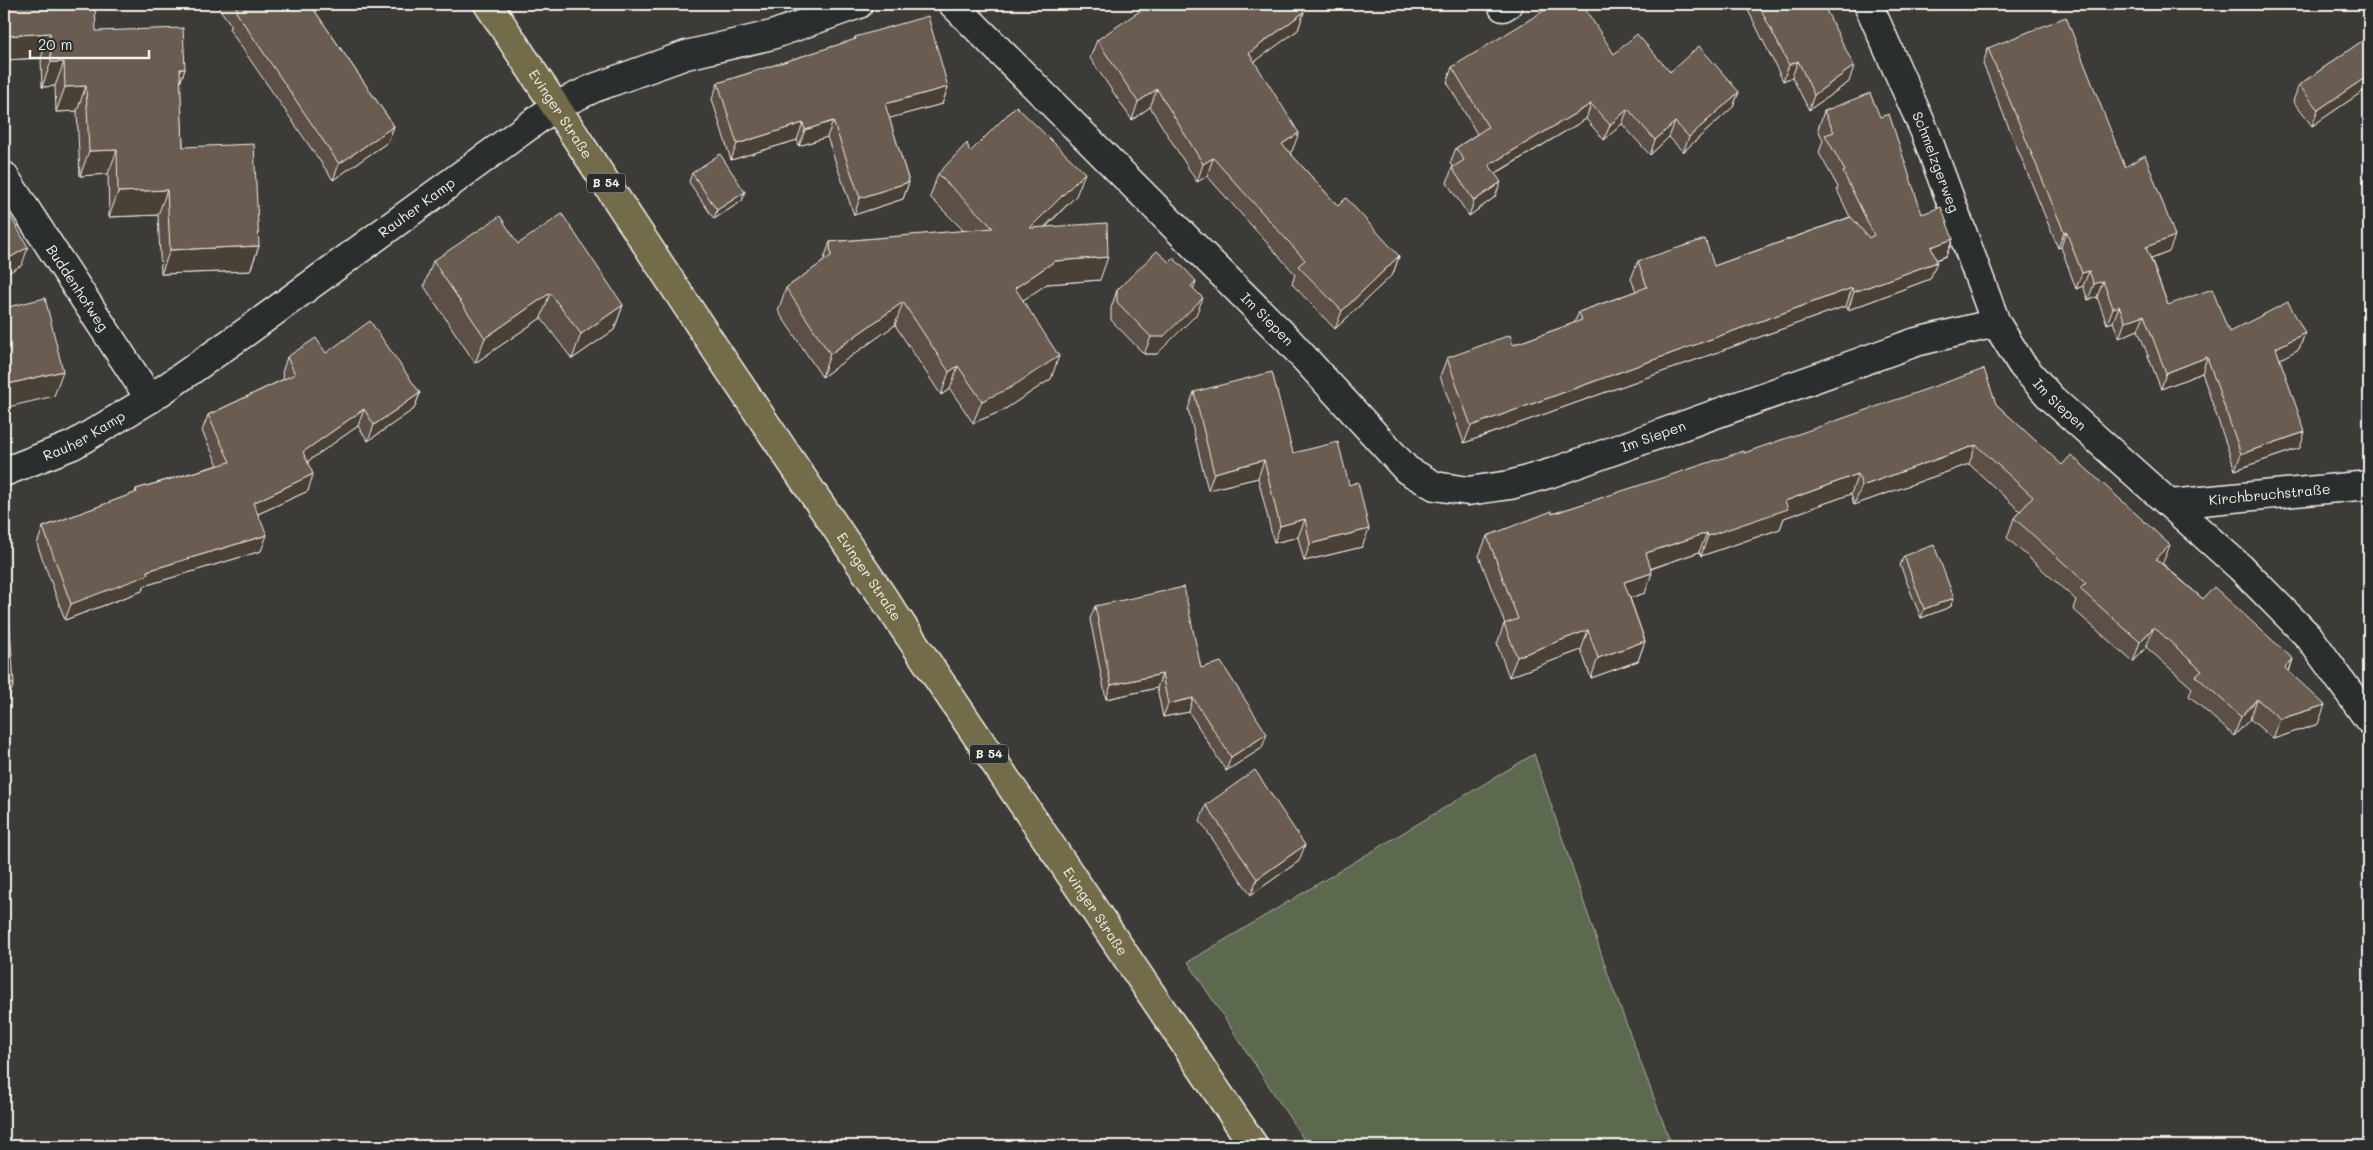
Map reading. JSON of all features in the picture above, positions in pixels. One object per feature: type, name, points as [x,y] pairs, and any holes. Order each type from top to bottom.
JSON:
[{"type":"main road","name":"Evinger Straße","points":[[488,4],[729,370],[1254,1146]]},
{"type":"street","name":"Rauher Kamp","points":[[4,472],[73,445],[150,399],[246,332],[556,106],[594,88],[686,55],[772,35],[859,4]]},
{"type":"street","name":"Im Siepen","points":[[953,4],[1288,339],[1407,470],[1435,486],[1468,491],[1510,485],[1551,473],[1916,342],[1996,323],[2022,365],[2052,398],[2241,568],[2310,638],[2369,720]]},
{"type":"street","name":"Schmelzgerweg","points":[[1868,4],[1925,132],[1996,323]]},
{"type":"street","name":"Buddenhofweg","points":[[4,176],[150,399]]},
{"type":"street","name":"Kirchbruchstraße","points":[[2170,504],[2369,485]]},
{"type":"green space","points":[[1534,754],[1611,983],[1672,1146],[1308,1146],[1188,962]]},
{"type":"building","points":[[4,4],[95,4],[96,31],[183,28],[185,69],[180,69],[183,147],[254,144],[259,246],[170,250],[167,190],[118,192],[117,150],[89,151],[86,86],[65,87],[64,62],[51,62],[50,33],[4,36]]},
{"type":"building","points":[[234,4],[310,4],[394,126],[339,164],[236,12],[238,10]]},
{"type":"building","points":[[1150,4],[1298,4],[1304,12],[1249,53],[1299,133],[1282,144],[1338,206],[1346,198],[1399,256],[1342,311],[1298,266],[1305,260],[1213,158],[1203,164],[1157,89],[1138,102],[1097,40]]},
{"type":"building","points":[[1555,4],[1582,4],[1614,54],[1637,34],[1670,72],[1699,46],[1739,92],[1689,137],[1675,122],[1655,140],[1628,109],[1610,125],[1591,104],[1489,165],[1501,182],[1474,201],[1452,168],[1464,160],[1456,148],[1488,127],[1452,67]]},
{"type":"building","points":[[1758,4],[1823,4],[1854,66],[1814,95],[1798,61],[1789,65]]},
{"type":"building","points":[[928,16],[948,87],[885,104],[909,182],[860,198],[833,121],[805,130],[803,123],[737,144],[718,83],[856,39],[855,37]]},
{"type":"building","points":[[2066,17],[2125,167],[2145,155],[2175,236],[2146,247],[2168,305],[2212,289],[2229,332],[2288,302],[2305,333],[2276,348],[2305,432],[2241,454],[2207,357],[2166,373],[2144,315],[2125,322],[2119,306],[2113,308],[2103,281],[2094,284],[2089,271],[2082,273],[1988,48]]},
{"type":"building","points":[[2369,36],[2369,75],[2318,110],[2299,85]]},
{"type":"building","points":[[1870,93],[1880,117],[1889,114],[1922,214],[1941,207],[1953,239],[1931,247],[1937,262],[1854,292],[1852,288],[1471,426],[1447,358],[1510,335],[1513,345],[1582,320],[1579,312],[1647,287],[1638,261],[1705,239],[1714,266],[1851,217],[1869,238],[1874,235],[1843,172],[1845,171],[1825,135],[1834,132],[1824,111]]},
{"type":"building","points":[[1016,106],[1085,173],[1030,228],[1107,223],[1108,257],[1055,261],[1015,288],[1059,356],[1010,388],[982,401],[958,366],[949,372],[903,302],[830,354],[786,288],[831,256],[830,242],[993,228],[938,174],[967,143],[970,152]]},
{"type":"building","points":[[720,154],[745,192],[717,210],[692,173]]},
{"type":"building","points":[[4,209],[9,214],[28,247],[4,261]]},
{"type":"building","points":[[562,214],[623,305],[581,334],[550,293],[485,338],[433,261],[500,216],[518,244]]},
{"type":"building","points":[[1157,251],[1169,262],[1173,258],[1185,269],[1196,281],[1191,286],[1203,298],[1163,337],[1151,337],[1117,302],[1117,290]]},
{"type":"building","points":[[45,298],[63,371],[4,385],[4,308]]},
{"type":"building","points":[[370,321],[420,393],[374,425],[364,409],[303,452],[313,474],[253,503],[267,535],[147,571],[148,575],[71,604],[43,527],[137,492],[136,489],[230,462],[208,415],[295,374],[287,357],[316,338],[326,353]]},
{"type":"building","points":[[1984,369],[1996,404],[2062,465],[2071,455],[2121,500],[2170,545],[2156,559],[2203,599],[2214,587],[2293,659],[2285,668],[2325,705],[2280,719],[2257,699],[2241,717],[2196,676],[2202,671],[2154,627],[2140,642],[2080,589],[2086,583],[2014,518],[2033,497],[1976,445],[1862,486],[1858,474],[1785,501],[1788,509],[1708,536],[1707,533],[1646,553],[1652,573],[1624,582],[1645,641],[1598,658],[1588,630],[1517,657],[1504,624],[1518,619],[1487,536],[1552,511],[1552,514],[1744,451],[1744,453]]},
{"type":"building","points":[[1272,372],[1293,453],[1338,442],[1349,485],[1358,482],[1369,529],[1310,544],[1305,519],[1280,526],[1264,460],[1214,473],[1194,392]]},
{"type":"building","points":[[4,545],[14,684],[4,685]]},
{"type":"building","points":[[1934,545],[1954,598],[1924,609],[1904,556]]},
{"type":"building","points":[[1184,587],[1201,668],[1221,662],[1267,734],[1231,757],[1193,698],[1168,704],[1162,674],[1111,685],[1095,606]]},
{"type":"building","points":[[1255,770],[1305,845],[1257,879],[1206,805]]}]
